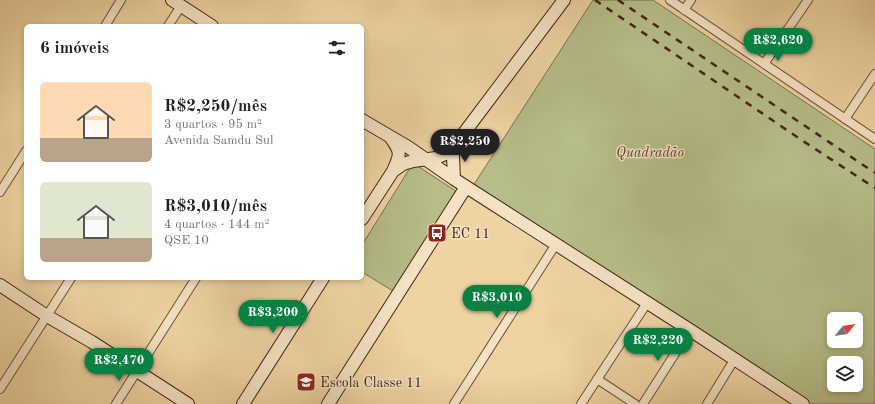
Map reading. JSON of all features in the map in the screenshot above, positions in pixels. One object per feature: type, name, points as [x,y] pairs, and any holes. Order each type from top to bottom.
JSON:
[{"type":"street","points":[[106,24],[121,0]]},
{"type":"street","points":[[670,0],[875,139]]},
{"type":"street","points":[[684,10],[690,0]]},
{"type":"street","points":[[764,64],[808,0]]},
{"type":"street","points":[[169,24],[176,3],[209,24]]},
{"type":"street","points":[[393,171],[413,161],[436,158],[455,145],[562,3]]},
{"type":"street","points":[[845,119],[875,74]]},
{"type":"street","points":[[364,121],[425,159],[803,404]]},
{"type":"street","points":[[364,216],[393,171],[399,154],[398,149],[391,138]]},
{"type":"street","points":[[454,179],[453,156],[455,145]]},
{"type":"street","points":[[0,192],[24,154]]},
{"type":"street","points":[[328,404],[466,186]]},
{"type":"street","points":[[454,404],[556,244]]},
{"type":"street","points":[[0,389],[70,280]]},
{"type":"street","points":[[116,404],[195,280]]},
{"type":"street","points":[[243,404],[322,280]]},
{"type":"street","points":[[0,285],[188,404]]},
{"type":"street","points":[[581,404],[647,303]]},
{"type":"street","points":[[643,404],[690,330]]},
{"type":"street","points":[[707,404],[734,360]]},
{"type":"street","points":[[597,379],[635,404]]},
{"type":"green space","name":"Quadradão","points":[[593,0],[653,0],[875,149],[875,404],[807,404],[471,189]]},
{"type":"green space","points":[[413,163],[459,193],[393,291],[364,273],[364,242]]},
{"type":"railway","points":[[595,0],[875,188]]},
{"type":"railway","points":[[618,0],[875,173]]},
{"type":"place","name":"EC 11","points":[[437,233]]},
{"type":"place","name":"Escola Classe 11","points":[[306,382]]}]
